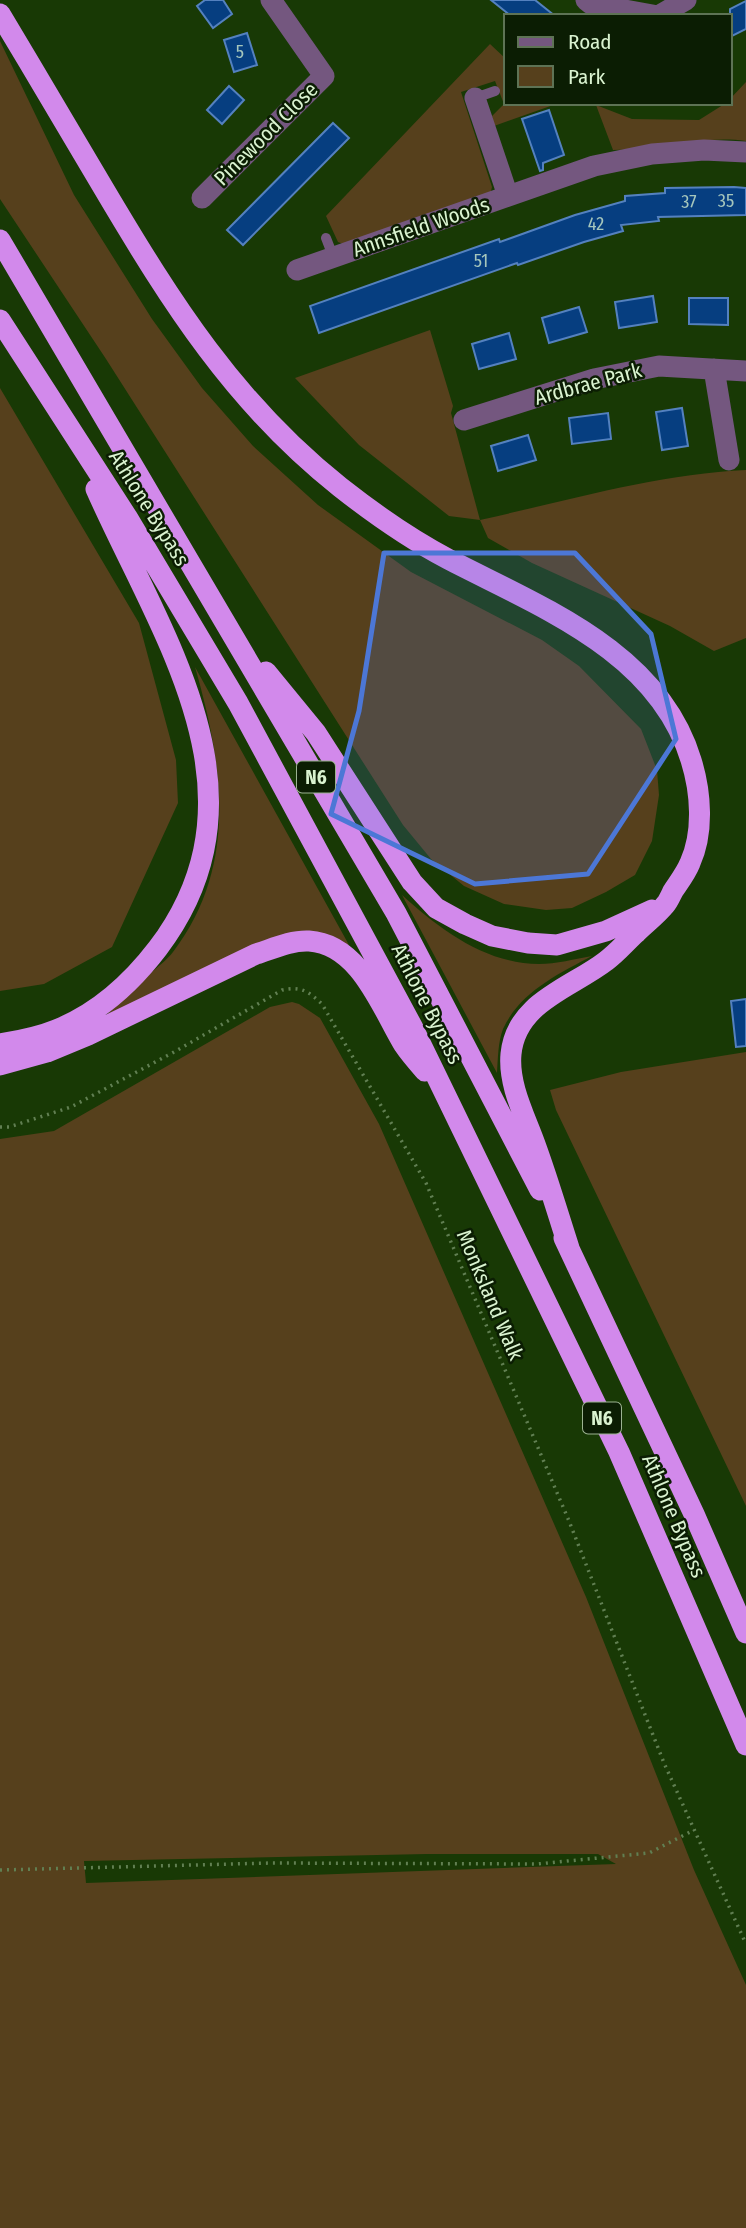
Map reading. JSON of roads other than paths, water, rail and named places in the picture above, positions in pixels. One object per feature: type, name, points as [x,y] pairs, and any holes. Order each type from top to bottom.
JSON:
[{"type":"highway","points":[[0,14],[158,280],[199,340],[244,396],[304,457],[378,515],[443,557],[549,610],[598,641],[637,673],[664,702],[680,728],[692,762],[699,796],[699,827],[688,869],[666,904],[606,961],[543,1000],[519,1028],[511,1048],[510,1068],[519,1101],[569,1248]]},
{"type":"highway","name":"Athlone Bypass","points":[[0,240],[396,914],[569,1248],[689,1502],[746,1633]]},
{"type":"highway","name":"Athlone Bypass","points":[[0,320],[127,517],[238,704],[413,1028],[619,1452],[746,1745]]},
{"type":"highway","points":[[0,1044],[57,1030],[90,1012],[127,984],[175,926],[195,884],[208,832],[210,789],[204,744],[192,698],[175,655],[69,428]]},
{"type":"highway","points":[[223,618],[316,733],[412,882],[436,908],[492,936],[557,945],[606,931],[666,904]]},
{"type":"highway","points":[[0,1065],[47,1052],[88,1035],[256,954],[284,944],[308,941],[325,945],[347,957],[369,981],[406,1047],[446,1097]]},
{"type":"street","name":"Pinewood Close","points":[[202,198],[324,76],[271,0]]},
{"type":"street","points":[[586,0],[591,4],[650,7]]},
{"type":"street","points":[[662,14],[686,0]]},
{"type":"street","name":"Annsfield Woods","points":[[485,94],[508,196]]},
{"type":"street","name":"Annsfield Woods","points":[[296,270],[329,247],[508,196],[594,166],[652,154],[704,150],[746,152]]},
{"type":"street","name":"Ardbrae Park","points":[[464,420],[594,379],[659,366],[746,371]]},
{"type":"street","points":[[715,369],[729,460]]}]
